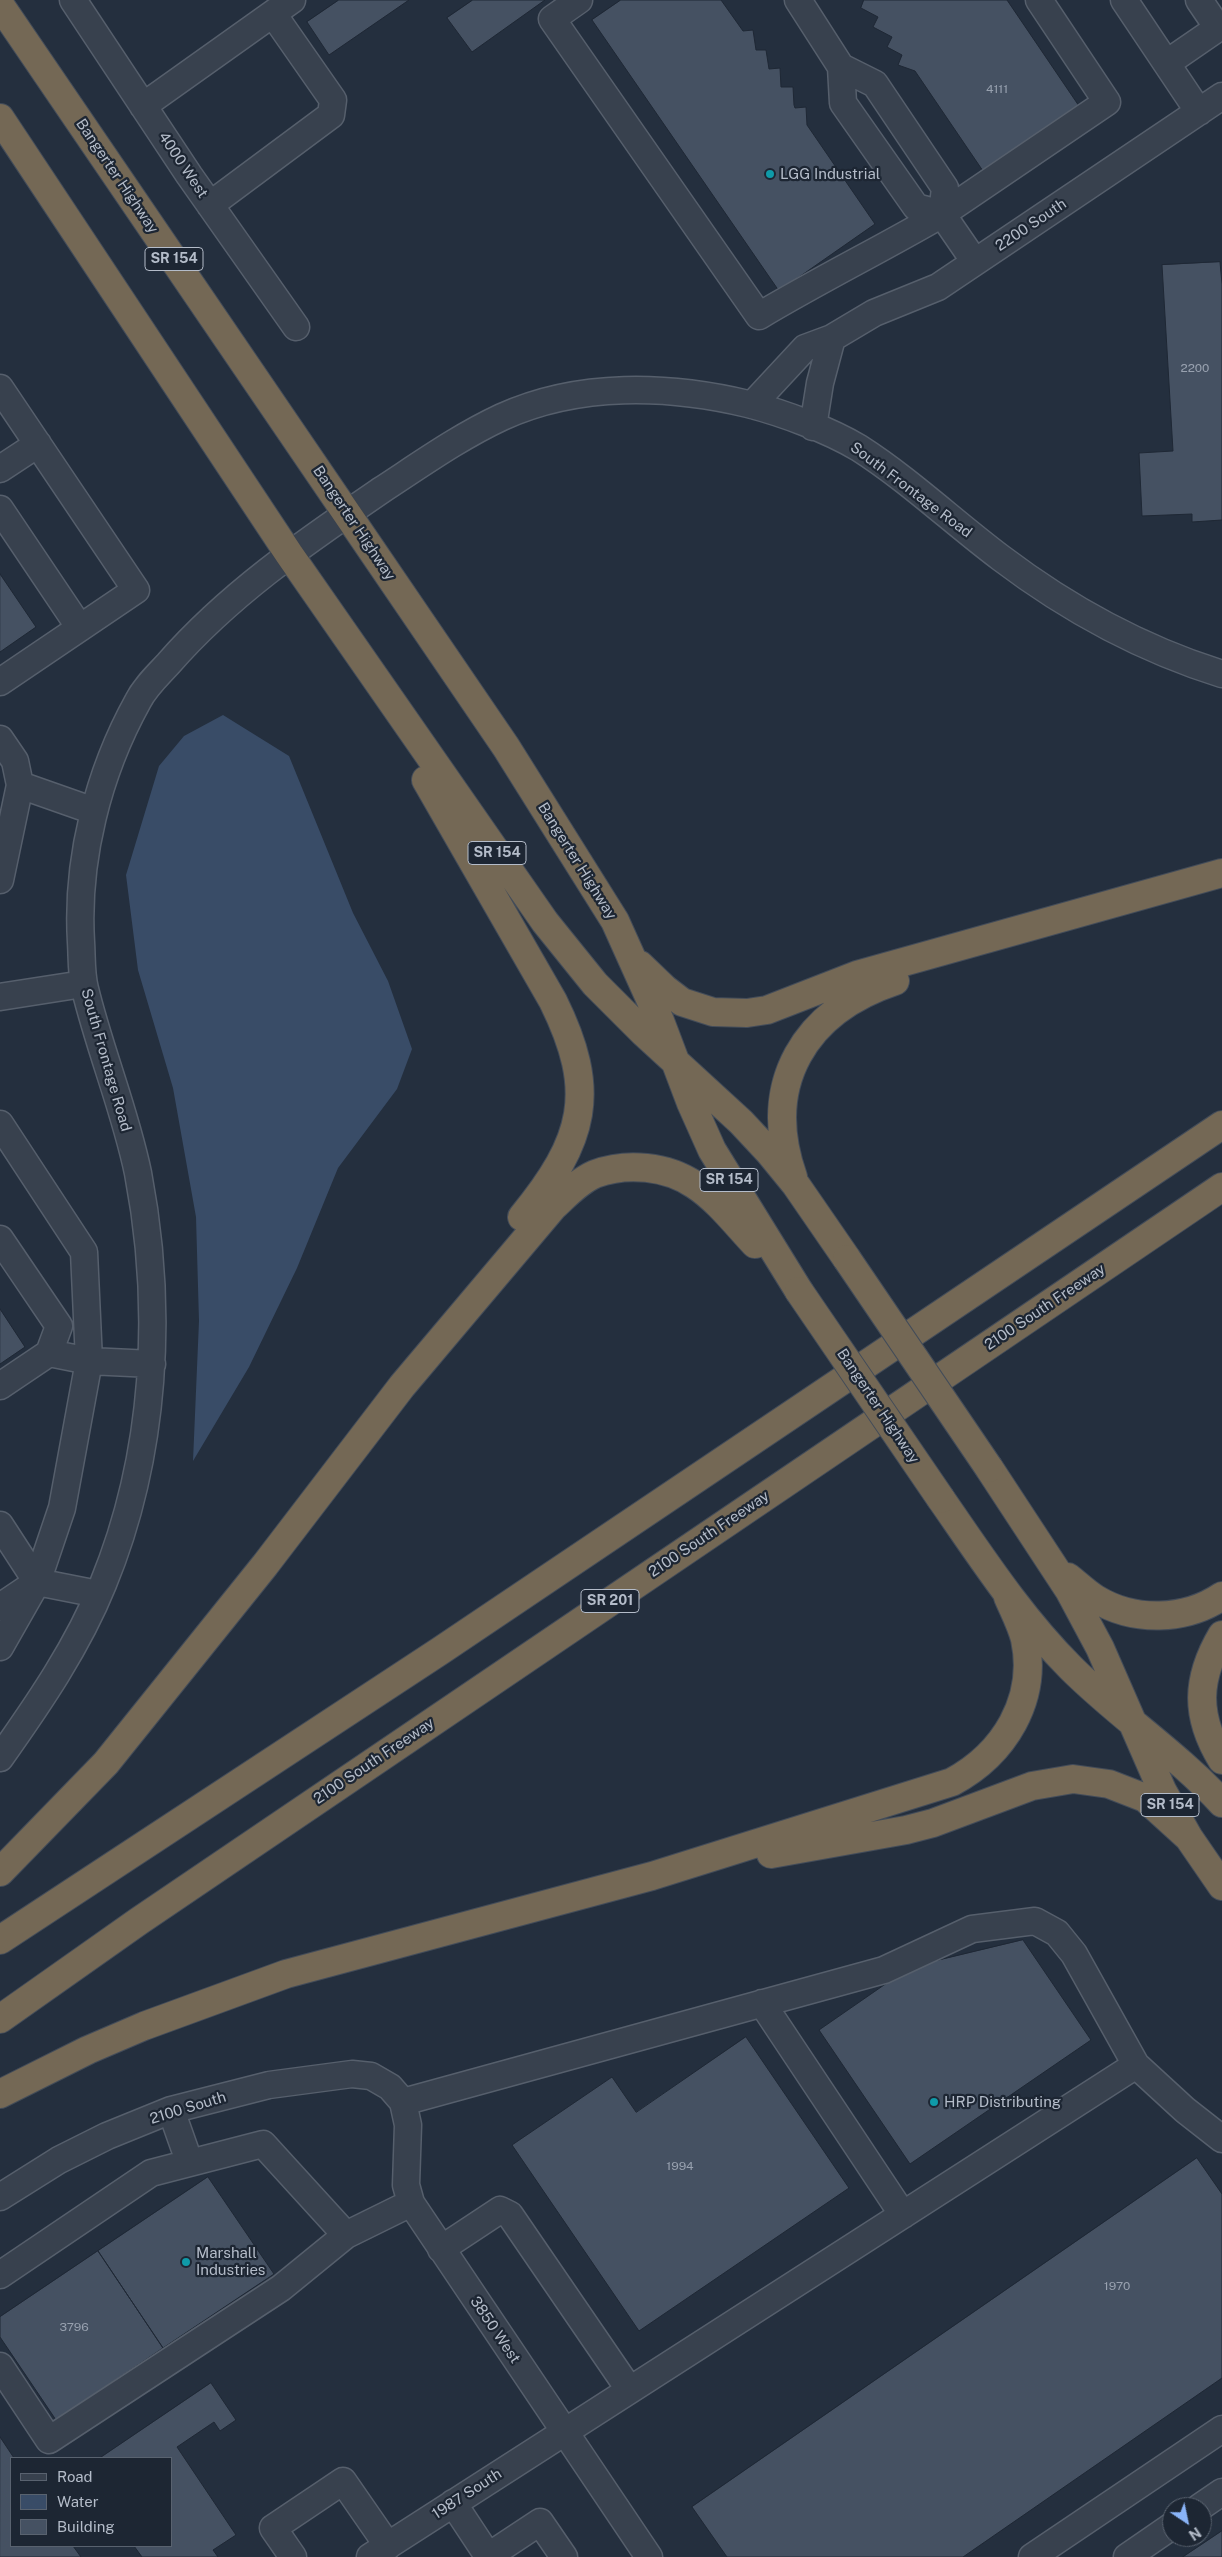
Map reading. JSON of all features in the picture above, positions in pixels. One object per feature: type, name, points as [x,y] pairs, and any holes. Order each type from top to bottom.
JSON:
[{"type":"highway","name":"Bangerter Highway","points":[[0,5],[348,513],[536,793],[614,920],[631,956],[712,1150],[799,1291],[1008,1597],[1070,1667],[1189,1769],[1222,1802]]},
{"type":"highway","name":"Bangerter Highway","points":[[0,118],[340,629],[563,945],[607,996],[741,1122],[796,1185],[1055,1566],[1091,1630],[1153,1772],[1189,1838],[1222,1886]]},
{"type":"highway","points":[[340,629],[553,1001],[568,1031],[579,1067],[580,1097],[578,1117],[571,1140],[558,1170],[536,1201],[424,1338],[402,1386]]},
{"type":"highway","points":[[631,956],[665,989],[682,1002],[713,1012],[747,1013],[767,1010],[857,975],[1222,873]]},
{"type":"highway","points":[[796,1185],[787,1158],[783,1132],[783,1104],[786,1082],[795,1060],[808,1038],[839,1008],[881,986],[1222,873]]},
{"type":"highway","points":[[0,1940],[440,1651],[1222,1126]]},
{"type":"highway","points":[[0,1872],[106,1764],[265,1565],[402,1386],[553,1207],[578,1185],[595,1174],[614,1169],[634,1167],[655,1169],[680,1176],[696,1185],[712,1198],[799,1291]]},
{"type":"highway","name":"2100 South Freeway","points":[[0,2019],[139,1921],[1222,1186]]},
{"type":"highway","points":[[1055,1566],[1093,1597],[1133,1613],[1156,1615],[1181,1613],[1207,1605],[1222,1596]]},
{"type":"highway","points":[[0,2094],[63,2062],[144,2026],[286,1974],[652,1876],[939,1787],[963,1776],[985,1760],[1003,1742],[1014,1722],[1027,1677],[1024,1638],[1008,1597]]},
{"type":"highway","points":[[1222,1635],[1205,1672],[1201,1700],[1206,1729],[1222,1760]]},
{"type":"highway","points":[[652,1876],[906,1830],[933,1823],[1027,1788],[1073,1779],[1109,1784],[1138,1794],[1152,1802],[1189,1838]]},
{"type":"street","name":"4000 West","points":[[73,0],[210,205],[296,327]]},
{"type":"street","points":[[578,0],[552,19],[759,316],[818,281],[898,240],[942,214],[1107,102],[1039,0]]},
{"type":"street","points":[[798,0],[841,67],[843,103],[916,207],[942,214],[975,262]]},
{"type":"street","points":[[1124,0],[1199,112]]},
{"type":"street","points":[[1167,63],[1220,27],[1199,0]]},
{"type":"street","points":[[143,106],[282,7],[333,100],[331,116],[210,205]]},
{"type":"street","points":[[841,67],[875,84],[945,188],[942,214]]},
{"type":"street","name":"2200 South","points":[[752,405],[805,348],[832,338],[862,319],[928,293],[1222,96]]},
{"type":"street","points":[[813,427],[820,384],[832,338]]},
{"type":"street","points":[[0,388],[136,590],[0,682]]},
{"type":"street","name":"South Frontage Road","points":[[0,1758],[59,1671],[98,1594],[137,1482],[152,1376],[150,1267],[137,1171],[83,984],[79,901],[94,811],[115,753],[140,696],[190,638],[248,585],[289,554],[451,443],[507,415],[562,397],[615,390],[677,391],[752,405],[813,427],[857,447],[1003,560],[1062,599],[1114,630],[1222,674]]},
{"type":"street","points":[[0,469],[38,444]]},
{"type":"street","points":[[0,509],[80,628]]},
{"type":"street","points":[[0,739],[15,762],[20,785],[0,880]]},
{"type":"street","points":[[20,785],[94,811]]},
{"type":"street","points":[[0,997],[83,984]]},
{"type":"street","points":[[0,1124],[84,1252],[89,1361],[62,1508],[37,1582],[0,1647]]},
{"type":"street","points":[[0,1239],[59,1326],[49,1353],[0,1386]]},
{"type":"street","points":[[49,1353],[89,1361],[152,1364]]},
{"type":"street","points":[[0,1525],[37,1582]]},
{"type":"street","points":[[0,1607],[37,1582],[98,1594]]},
{"type":"street","points":[[396,2094],[762,2003],[884,1970],[972,1929],[1035,1921],[1057,1932],[1074,1954],[1136,2065],[1185,2110],[1222,2139]]},
{"type":"street","points":[[762,2003],[902,2215]]},
{"type":"street","name":"1987 South","points":[[379,2551],[1136,2065]]},
{"type":"street","name":"2100 South","points":[[0,2197],[59,2160],[106,2136],[171,2110],[269,2085],[352,2074],[371,2076],[396,2094]]},
{"type":"street","name":"3850 West","points":[[396,2094],[408,2125],[406,2185],[411,2203],[649,2557]]},
{"type":"street","points":[[171,2110],[190,2162]]},
{"type":"street","points":[[0,2275],[151,2174],[190,2162],[263,2144],[346,2235]]},
{"type":"street","points":[[0,2366],[48,2440],[281,2288],[346,2235],[411,2203]]},
{"type":"street","points":[[441,2249],[500,2210],[510,2215],[629,2389]]},
{"type":"street","points":[[1032,2557],[1222,2429]]},
{"type":"street","points":[[293,2557],[273,2528],[343,2481],[379,2551]]},
{"type":"street","points":[[453,2503],[487,2557],[540,2522],[564,2557]]},
{"type":"street","points":[[1127,2557],[1162,2533]]},
{"type":"water","points":[[223,715],[289,756],[353,913],[388,981],[412,1049],[397,1089],[338,1168],[297,1268],[249,1367],[193,1461],[199,1321],[196,1217],[173,1088],[138,970],[126,875],[159,766],[184,736]]},
{"type":"building","points":[[339,0],[409,0],[329,55],[307,22]]},
{"type":"building","points":[[473,0],[545,0],[472,52],[447,18]]},
{"type":"building","name":"LGG Industrial","points":[[621,0],[721,0],[743,31],[753,30],[756,50],[766,50],[769,69],[780,68],[781,87],[793,87],[795,108],[806,107],[807,125],[875,224],[779,291],[592,20]]},
{"type":"building","points":[[864,0],[1007,0],[1079,106],[983,171],[915,71],[898,65],[902,55],[887,47],[892,37],[873,27],[878,17],[861,8]]},
{"type":"building","points":[[1220,262],[1222,284],[1222,520],[1192,522],[1192,514],[1142,516],[1139,453],[1173,451],[1162,265]]},
{"type":"building","points":[[0,574],[36,627],[0,652]]},
{"type":"building","points":[[0,1309],[25,1347],[0,1364]]},
{"type":"building","name":"HRP Distributing","points":[[1023,1940],[1091,2040],[910,2164],[819,2030],[910,1967]]},
{"type":"building","points":[[746,2037],[849,2188],[639,2331],[512,2145],[612,2077],[636,2112]]},
{"type":"building","points":[[1197,2158],[1222,2194],[1222,2378],[963,2557],[727,2557],[692,2507]]},
{"type":"building","name":"Marshall Industries","points":[[208,2177],[274,2274],[163,2348],[98,2251]]},
{"type":"building","points":[[98,2251],[163,2348],[56,2420],[0,2337],[0,2317]]},
{"type":"building","points":[[211,2383],[236,2420],[220,2431],[214,2422],[177,2447],[236,2535],[213,2550],[218,2557],[142,2557],[135,2547],[172,2547],[172,2457],[101,2457]]},
{"type":"building","points":[[0,2437],[13,2457],[10,2457],[10,2547],[74,2547],[81,2557],[0,2557]]},
{"type":"building","points":[[1222,2531],[1222,2557],[1183,2557],[1198,2547],[1212,2547],[1212,2538]]},
{"type":"place","name":"LGG Industrial","points":[[770,174]]},
{"type":"place","name":"HRP Distributing","points":[[934,2102]]},
{"type":"place","name":"Marshall Industries","points":[[186,2262]]}]
